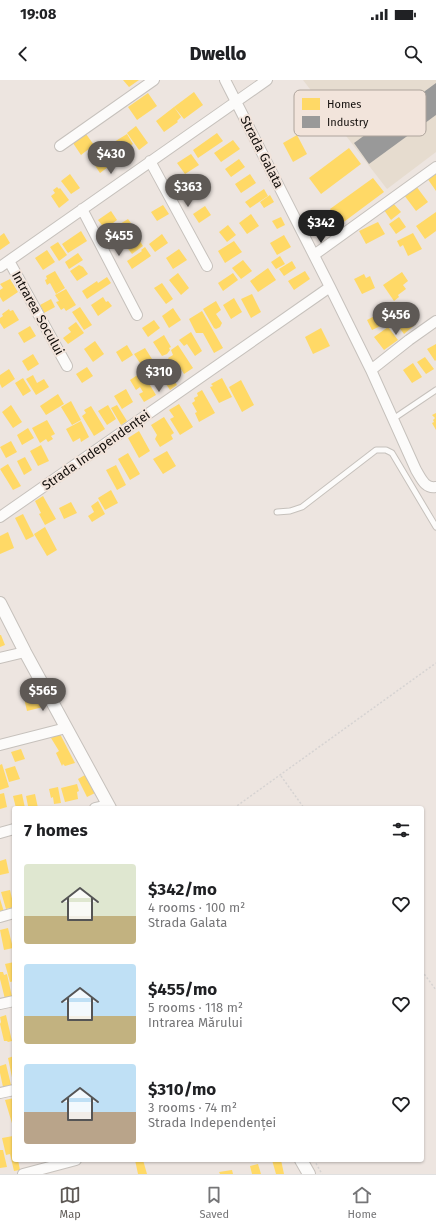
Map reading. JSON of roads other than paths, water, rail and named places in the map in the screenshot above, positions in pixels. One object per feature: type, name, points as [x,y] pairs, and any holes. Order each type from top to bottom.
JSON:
[{"type":"street","points":[[60,146],[154,80]]},
{"type":"street","name":"Strada Galata","points":[[225,80],[330,287],[421,479],[428,486],[432,488],[436,487]]},
{"type":"street","points":[[0,267],[267,80]]},
{"type":"street","points":[[150,161],[207,266]]},
{"type":"street","points":[[314,255],[436,167]]},
{"type":"street","points":[[82,209],[137,315]]},
{"type":"street","name":"Intrarea Socului","points":[[9,261],[67,366]]},
{"type":"street","name":"Strada Independenței","points":[[0,517],[330,287]]},
{"type":"street","points":[[370,370],[436,321]]},
{"type":"street","points":[[0,603],[24,652],[109,806]]},
{"type":"street","points":[[0,658],[24,652]]},
{"type":"street","points":[[0,745],[66,728]]},
{"type":"street","points":[[0,833],[12,830]]},
{"type":"street","points":[[0,917],[12,914]]},
{"type":"street","points":[[0,1004],[12,1001]]},
{"type":"street","points":[[0,1093],[12,1090]]},
{"type":"street","points":[[23,1174],[68,1162]]},
{"type":"street","points":[[302,1162],[309,1174]]},
{"type":"lane","points":[[393,419],[436,390]]},
{"type":"lane","points":[[277,512],[290,511],[302,507],[376,450],[386,450],[392,453],[436,526]]}]
